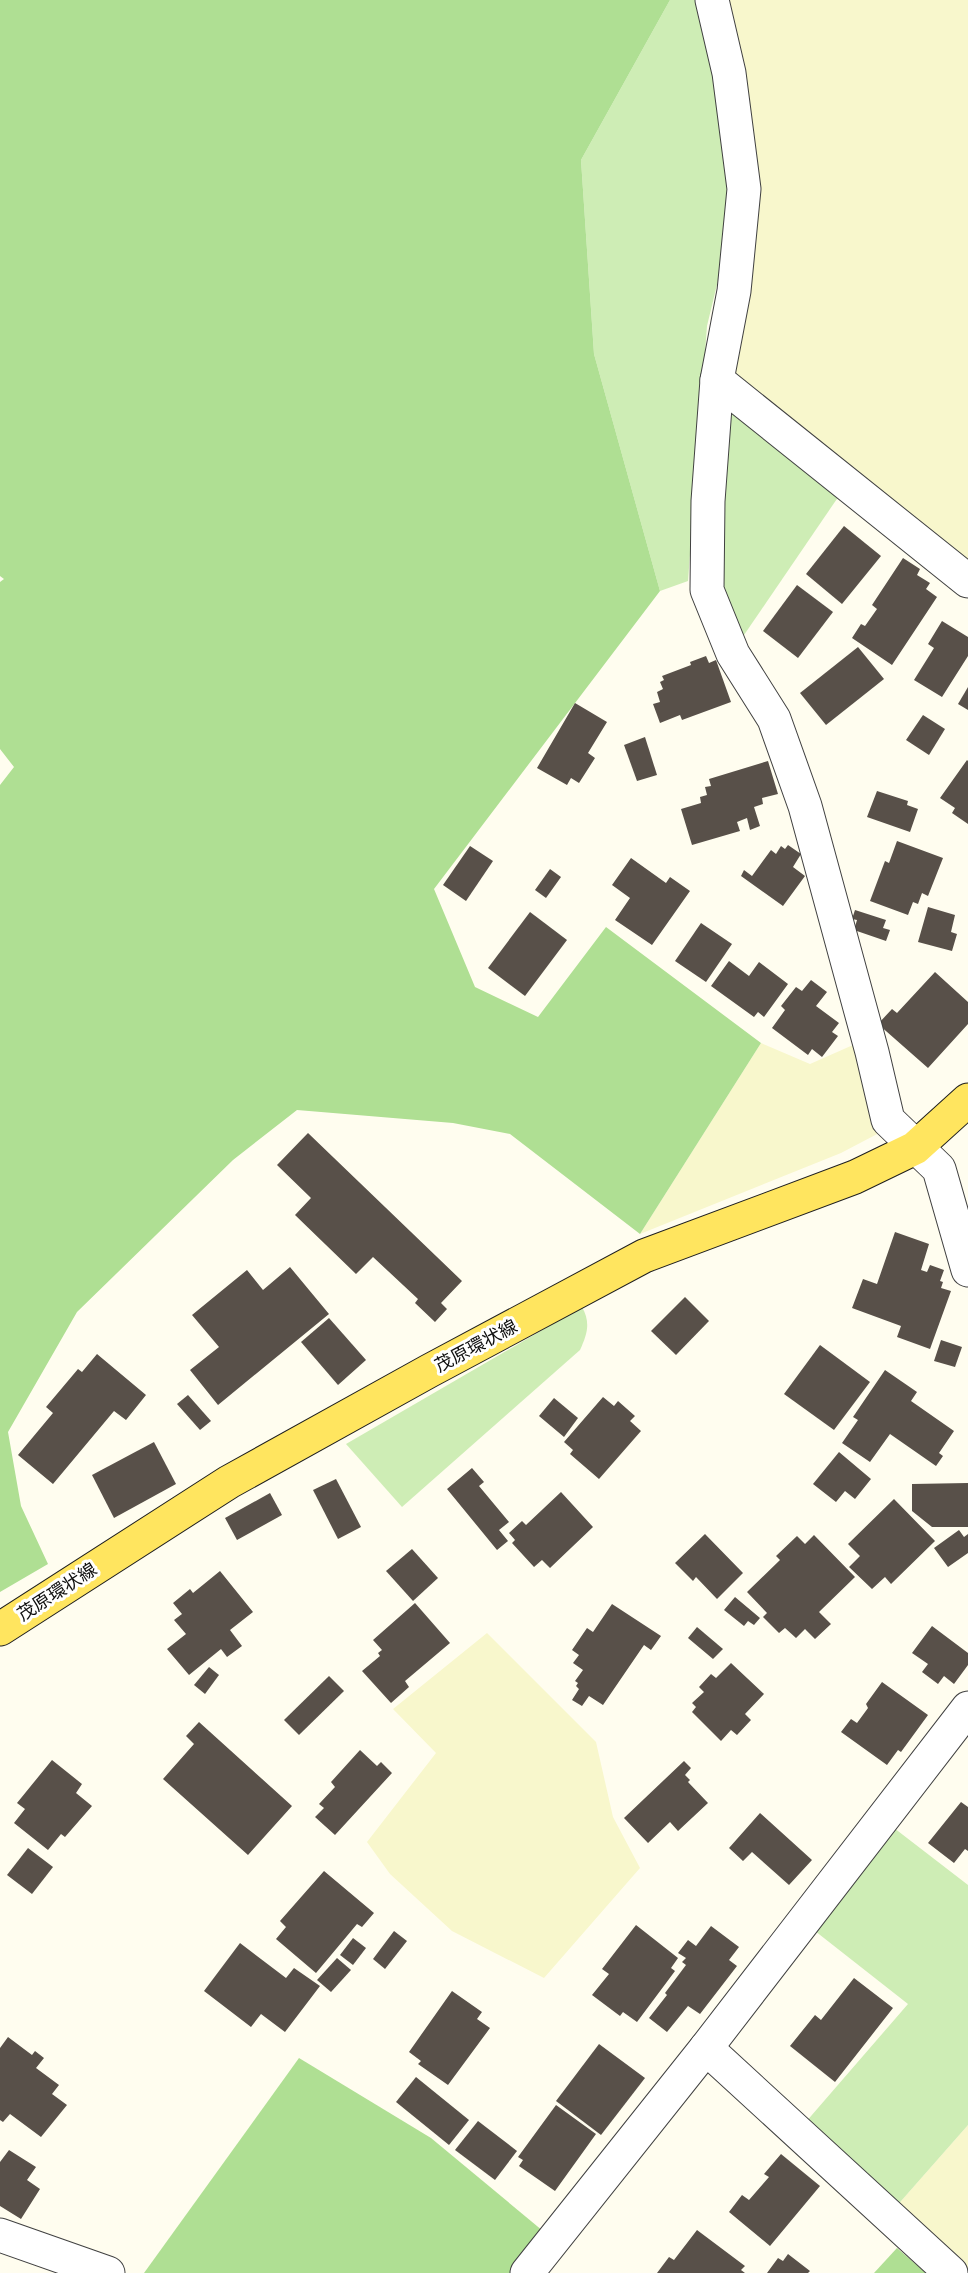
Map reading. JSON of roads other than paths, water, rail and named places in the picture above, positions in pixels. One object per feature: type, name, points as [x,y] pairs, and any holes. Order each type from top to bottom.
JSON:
[{"type":"main road","name":"茂原環状線","points":[[0,1629],[229,1482],[429,1371],[644,1256],[855,1177],[915,1148],[968,1100]]},
{"type":"street","points":[[712,0],[729,73],[744,189],[734,291],[717,380],[708,501],[706,590],[733,654],[774,719],[805,806],[872,1052],[888,1120],[939,1169],[968,1270]]},
{"type":"street","points":[[717,380],[968,581]]},
{"type":"street","points":[[527,2273],[706,2048],[968,1708]]},
{"type":"street","points":[[706,2048],[951,2273]]},
{"type":"street","points":[[0,2235],[108,2273]]}]
